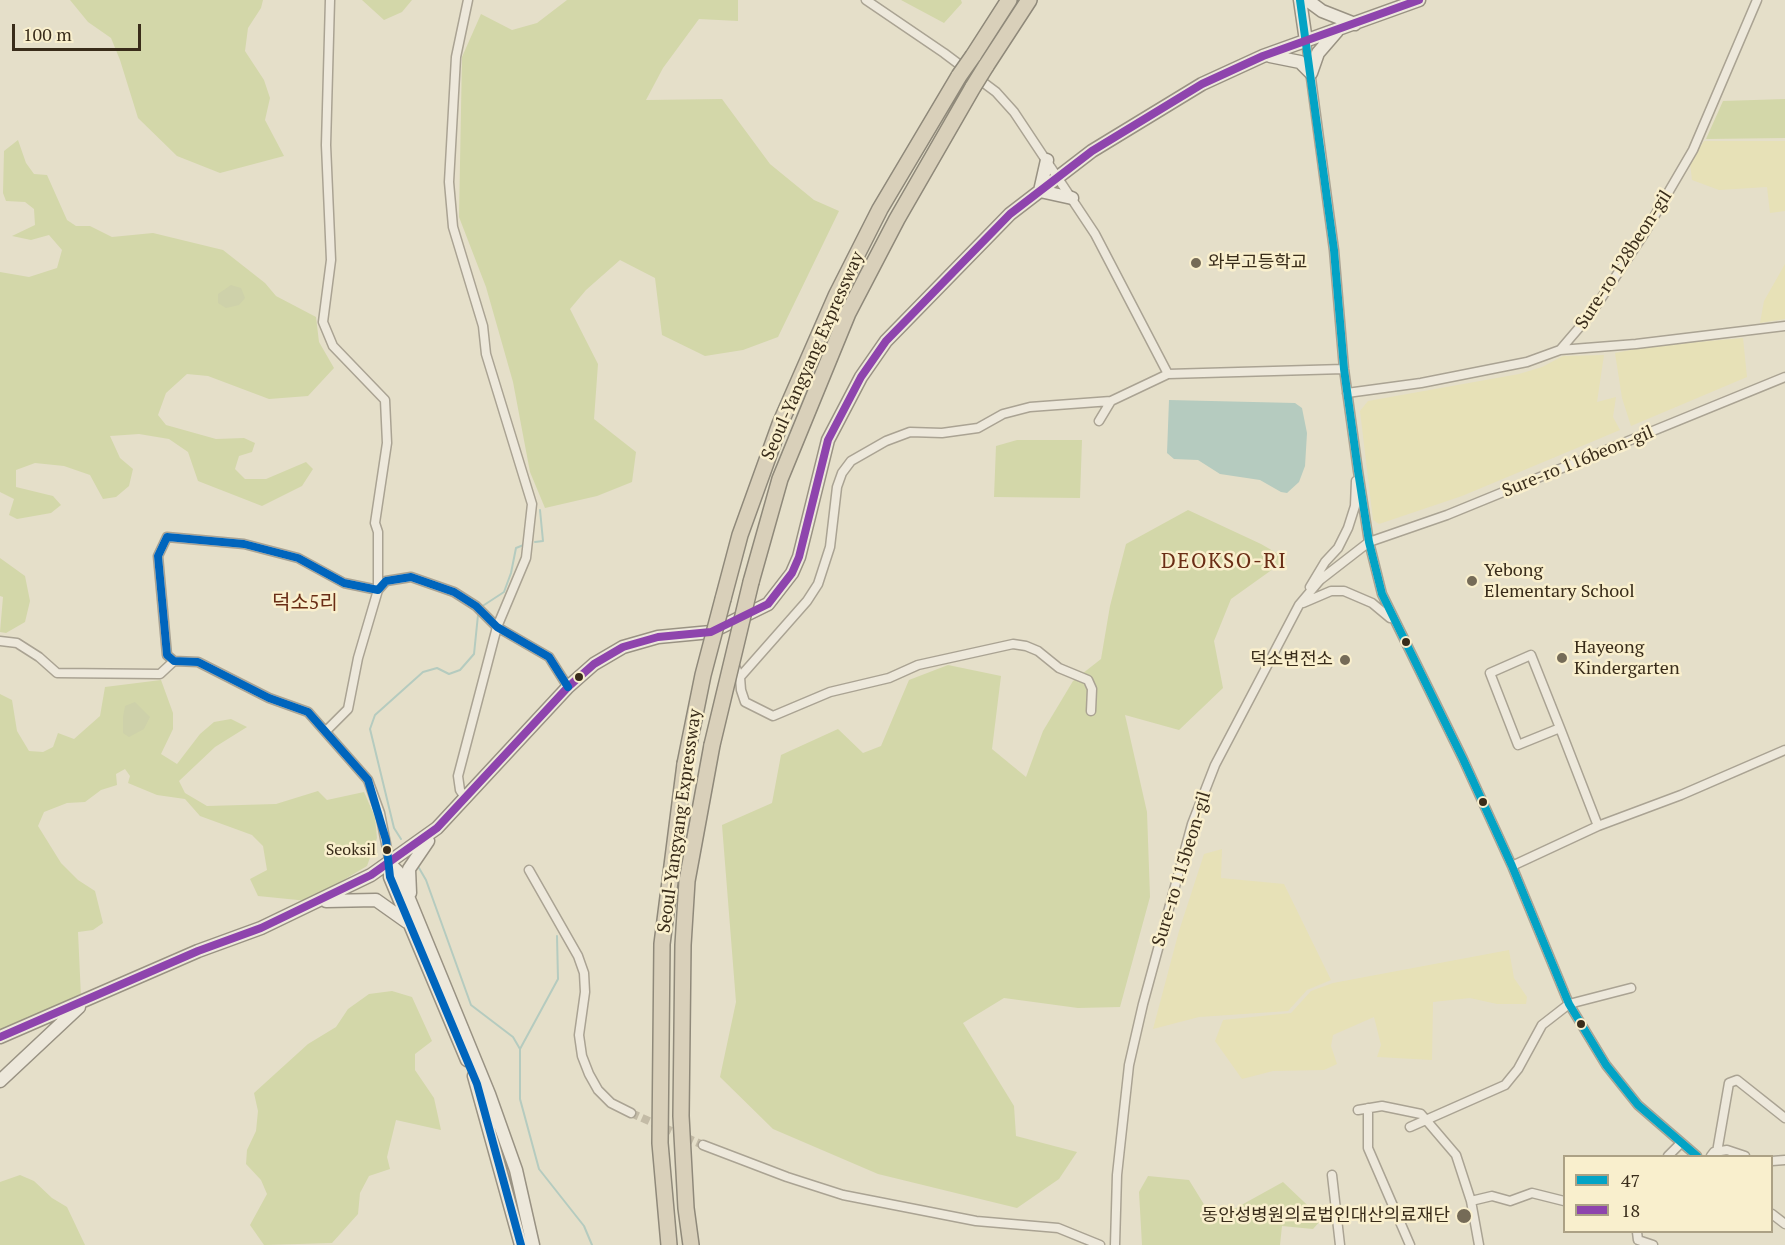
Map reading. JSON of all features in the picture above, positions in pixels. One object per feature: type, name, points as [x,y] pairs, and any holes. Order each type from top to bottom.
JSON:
[{"type":"highway","name":"Seoul-Yangyang Expressway","points":[[669,1245],[660,1143],[662,944],[685,764],[703,675],[740,535],[780,424],[836,296],[880,209],[959,76],[1009,0]]},
{"type":"highway","name":"Seoul-Yangyang Expressway","points":[[691,1245],[686,1208],[681,1116],[683,945],[687,881],[712,745],[751,582],[780,479],[844,323],[897,219],[973,87],[1029,0]]},
{"type":"main road","points":[[1300,0],[1306,41]]},
{"type":"main road","points":[[1307,0],[1322,11],[1355,24]]},
{"type":"main road","points":[[0,1036],[84,1002],[198,951],[322,901],[390,864],[437,828],[568,687],[594,664],[623,647],[658,637],[711,632],[768,604],[792,573],[799,557],[828,440],[844,406],[875,356],[1010,214],[1058,176],[1139,120],[1202,84],[1263,56],[1419,0]]},
{"type":"main road","points":[[1263,56],[1294,59],[1311,73],[1318,53],[1337,30]]},
{"type":"main road","points":[[1040,191],[1047,160]]},
{"type":"main road","points":[[1040,191],[1072,198]]},
{"type":"main road","points":[[410,900],[409,869],[437,828]]},
{"type":"main road","points":[[390,864],[398,873],[410,900],[489,1094],[516,1170],[530,1245]]},
{"type":"main road","points":[[390,864],[390,877],[408,923],[477,1084],[530,1245]]},
{"type":"main road","points":[[322,901],[361,898],[375,900],[408,923]]},
{"type":"main road","points":[[0,1080],[84,1002]]},
{"type":"main road","points":[[43,1018],[53,1024],[56,1030]]},
{"type":"street","points":[[326,731],[348,709],[357,658],[378,590],[378,532],[375,523],[387,443],[385,400],[369,380],[333,346],[323,322],[332,260],[326,145],[330,0]]},
{"type":"street","points":[[465,799],[460,790],[458,776],[497,627],[526,558],[532,504],[486,354],[483,326],[453,227],[449,182],[456,57],[468,0]]},
{"type":"street","points":[[866,0],[996,92],[1014,112],[1095,234],[1168,374]]},
{"type":"street","name":"Sure-ro 128beon-gil","points":[[1347,393],[1421,383],[1527,362],[1560,350],[1590,315],[1644,234],[1693,150],[1756,0]]},
{"type":"street","points":[[1306,41],[1334,250],[1347,393],[1369,542],[1382,594],[1512,866],[1569,1004],[1606,1065],[1638,1105],[1696,1155]]},
{"type":"street","points":[[1560,350],[1636,344],[1785,326]]},
{"type":"street","points":[[740,677],[807,601],[818,584],[830,547],[837,487],[842,473],[851,461],[886,441],[910,432],[942,433],[978,428],[1004,414],[1030,406],[1111,401],[1168,374],[1344,369]]},
{"type":"street","name":"Sure-ro 116beon-gil","points":[[1369,542],[1447,515],[1785,377]]},
{"type":"street","points":[[1099,421],[1111,401]]},
{"type":"street","points":[[1300,603],[1315,576],[1338,548],[1348,528],[1355,506],[1358,471]]},
{"type":"street","points":[[378,590],[344,583],[298,558],[244,544],[167,537],[158,556],[167,656],[174,661],[198,662],[269,698],[308,712],[368,780],[380,813],[390,864]]},
{"type":"street","name":"Sure-ro 115beon-gil","points":[[1115,1245],[1118,1153],[1129,1065],[1192,824],[1215,765],[1300,603],[1320,580],[1369,542]]},
{"type":"street","points":[[378,590],[386,581],[411,577],[454,592],[476,606],[497,627],[549,657],[568,687]]},
{"type":"street","points":[[1300,603],[1331,591],[1344,591],[1372,603],[1393,621]]},
{"type":"street","points":[[729,625],[733,632],[730,656],[740,677],[745,702],[773,716],[830,692],[889,678],[918,665],[984,650],[1020,645],[1038,651],[1059,668],[1088,680],[1092,689],[1090,711]]},
{"type":"street","points":[[0,641],[17,643],[39,657],[57,674],[160,674],[174,661]]},
{"type":"street","points":[[1560,728],[1518,746],[1490,673],[1531,655],[1560,728],[1598,826]]},
{"type":"street","points":[[1512,866],[1598,826],[1681,795],[1785,750]]},
{"type":"street","points":[[529,870],[578,956],[584,973],[585,992],[579,1035],[589,1074],[598,1090],[611,1103],[632,1113]]},
{"type":"street","points":[[1410,1127],[1504,1084],[1518,1070],[1542,1025],[1569,1004],[1631,988]]},
{"type":"street","points":[[1742,1155],[1727,1150],[1714,1154],[1729,1083],[1737,1080],[1785,1118]]},
{"type":"street","points":[[1358,1110],[1382,1106],[1421,1114],[1456,1155],[1471,1201],[1479,1245]]},
{"type":"street","points":[[1368,1108],[1368,1148],[1410,1245]]},
{"type":"street","points":[[1669,1155],[1681,1143]]},
{"type":"street","points":[[703,1145],[787,1177],[843,1195],[976,1221],[1058,1228],[1100,1245]]},
{"type":"street","points":[[1332,1175],[1340,1245]]},
{"type":"street","points":[[1471,1201],[1492,1196],[1510,1201],[1532,1193],[1563,1201]]},
{"type":"street","points":[[1773,1215],[1785,1224]]},
{"type":"street","points":[[1637,1233],[1638,1240],[1653,1245]]},
{"type":"shaded area","points":[[1704,141],[1785,141],[1785,211],[1770,213],[1767,187],[1719,190],[1692,180],[1690,163]]},
{"type":"shaded area","points":[[1785,264],[1785,319],[1760,323],[1764,301]]},
{"type":"shaded area","points":[[1743,338],[1747,377],[1631,426],[1622,398],[1615,353],[1651,346]]},
{"type":"shaded area","points":[[1604,355],[1597,402],[1616,397],[1613,417],[1620,430],[1462,496],[1379,524],[1373,520],[1360,411],[1368,401],[1519,374],[1542,367],[1563,356]]},
{"type":"shaded area","points":[[1169,400],[1295,403],[1302,408],[1307,433],[1305,466],[1299,482],[1287,493],[1281,492],[1260,480],[1220,474],[1198,460],[1174,459],[1167,453]]},
{"type":"shaded area","points":[[1222,849],[1221,878],[1284,884],[1331,980],[1307,990],[1288,1011],[1199,1017],[1153,1029],[1179,931],[1204,854]]},
{"type":"shaded area","points":[[1509,950],[1514,978],[1527,997],[1526,1004],[1497,1004],[1470,998],[1433,1002],[1432,1060],[1377,1057],[1381,1045],[1374,1017],[1333,1035],[1331,1046],[1337,1064],[1324,1070],[1273,1071],[1242,1079],[1215,1041],[1223,1020],[1291,1013],[1311,991],[1333,983]]},
{"type":"green space","points":[[70,0],[263,0],[261,8],[248,28],[245,51],[264,80],[270,98],[265,120],[284,156],[220,173],[177,156],[138,118],[111,38],[88,22]]},
{"type":"green space","points":[[362,0],[412,0],[402,12],[384,20]]},
{"type":"green space","points":[[567,0],[738,0],[738,21],[699,19],[663,68],[646,100],[722,99],[770,164],[814,200],[839,211],[778,337],[743,350],[705,356],[662,335],[655,278],[620,260],[586,290],[570,309],[598,364],[594,419],[636,452],[632,482],[597,496],[545,508],[530,472],[513,382],[486,287],[459,217],[462,57],[481,14],[512,30],[537,23]]},
{"type":"green space","points":[[901,0],[961,0],[962,3],[944,23]]},
{"type":"green space","points":[[1785,99],[1785,138],[1706,139],[1723,101]]},
{"type":"green space","points":[[18,140],[26,163],[34,174],[47,175],[67,220],[76,226],[90,226],[112,237],[153,233],[223,250],[265,283],[276,296],[316,317],[319,342],[334,368],[308,396],[269,399],[208,376],[187,374],[166,393],[158,415],[166,425],[216,439],[244,438],[255,443],[252,452],[239,456],[235,469],[245,479],[266,479],[306,462],[313,469],[302,486],[262,506],[198,481],[188,452],[169,439],[139,434],[110,436],[120,458],[133,469],[129,486],[116,497],[103,499],[90,475],[64,466],[35,463],[16,470],[16,487],[53,496],[61,505],[51,513],[17,519],[9,515],[14,499],[0,492],[0,272],[29,277],[57,268],[62,250],[49,235],[31,240],[12,236],[35,225],[34,209],[25,202],[6,201],[3,193],[4,151]]},
{"type":"green space","points":[[231,285],[241,288],[245,298],[239,305],[226,308],[218,303],[218,294]]},
{"type":"green space","points":[[1017,440],[1082,440],[1080,498],[994,497],[996,446]]},
{"type":"green space","points":[[1188,510],[1261,544],[1287,559],[1231,599],[1214,641],[1223,688],[1179,730],[1125,715],[1147,812],[1150,897],[1120,1007],[1078,1008],[1004,998],[963,1023],[1014,1106],[1016,1136],[1077,1152],[1059,1179],[1017,1208],[878,1174],[773,1129],[720,1077],[736,1002],[722,825],[772,803],[781,755],[838,729],[863,753],[881,746],[909,680],[948,665],[1001,676],[992,749],[1026,777],[1043,731],[1073,681],[1101,659],[1110,606],[1126,544]]},
{"type":"green space","points":[[0,558],[25,576],[30,601],[25,622],[6,633],[0,632],[3,597],[0,596]]},
{"type":"green space","points":[[161,680],[173,713],[173,729],[161,754],[177,764],[200,734],[214,722],[231,719],[247,727],[215,747],[179,781],[185,793],[207,806],[276,804],[318,791],[327,800],[364,792],[375,817],[377,838],[367,866],[308,901],[258,896],[250,879],[267,870],[263,846],[252,835],[200,816],[185,799],[157,795],[128,783],[130,776],[125,769],[116,774],[117,785],[101,790],[85,802],[67,803],[44,812],[38,826],[61,863],[78,880],[95,891],[103,923],[93,930],[78,932],[81,997],[0,1032],[0,694],[12,700],[17,731],[29,751],[43,752],[53,747],[58,733],[74,739],[100,716],[105,687]]},
{"type":"green space","points":[[135,702],[150,717],[144,729],[129,737],[123,733],[123,717],[125,706]]},
{"type":"green space","points":[[392,991],[412,997],[432,1041],[415,1054],[415,1070],[434,1098],[441,1130],[396,1120],[387,1157],[390,1169],[369,1176],[360,1193],[358,1214],[332,1243],[264,1245],[250,1225],[267,1194],[261,1180],[246,1164],[247,1150],[256,1131],[258,1111],[254,1093],[308,1044],[336,1027],[348,1009],[369,994]]},
{"type":"green space","points":[[20,1175],[34,1181],[52,1198],[67,1207],[85,1245],[0,1245],[0,1182]]},
{"type":"green space","points":[[1148,1176],[1189,1180],[1205,1206],[1236,1208],[1283,1182],[1322,1219],[1313,1229],[1282,1226],[1280,1245],[1142,1245],[1139,1192]]},
{"type":"waterway","points":[[535,542],[543,541],[540,510]]},
{"type":"waterway","points":[[481,607],[504,592],[516,548],[526,544]]},
{"type":"waterway","points":[[401,839],[394,828],[370,729],[375,715],[423,672],[437,668],[449,674],[460,670],[474,654],[478,615]]},
{"type":"waterway","points":[[419,868],[426,880],[471,1005],[513,1037],[520,1049],[520,1099],[539,1169],[584,1226],[592,1245]]},
{"type":"waterway","points":[[520,1049],[558,979],[557,936]]},
{"type":"tunnel","points":[[631,1113],[703,1145]]},
{"type":"transit line","name":"47","points":[[1300,0],[1334,250],[1344,369],[1358,471],[1369,542],[1382,594],[1463,759],[1512,866],[1569,1004],[1606,1065],[1638,1105],[1696,1155]]},
{"type":"transit line","name":"18","points":[[0,1037],[198,951],[261,928],[371,875],[437,828],[568,687],[594,664],[623,647],[658,637],[711,632],[768,604],[792,573],[799,557],[828,440],[861,377],[886,341],[1010,214],[1092,151],[1202,84],[1263,56],[1419,0]]},
{"type":"transit line","points":[[521,1245],[477,1084],[390,877],[386,840],[368,780],[308,712],[269,698],[198,662],[174,661],[167,655],[158,556],[167,537],[244,544],[298,558],[344,583],[378,590],[386,581],[411,577],[454,592],[476,606],[497,627],[549,657],[568,687]]},
{"type":"place","name":"와부고등학교","points":[[1196,263]]},
{"type":"place","name":"Yebong Elementary School","points":[[1472,581]]},
{"type":"place","name":"Hayeong Kindergarten","points":[[1562,658]]},
{"type":"place","name":"덕소변전소","points":[[1345,660]]},
{"type":"place","name":"Seoksil","points":[[387,850]]},
{"type":"place","name":"동안성병원의료법인대산의료재단","points":[[1464,1216]]},
{"type":"district","name":"DEOKSO-RI","points":[[1224,562]]},
{"type":"district","name":"덕소5리","points":[[305,603]]}]
